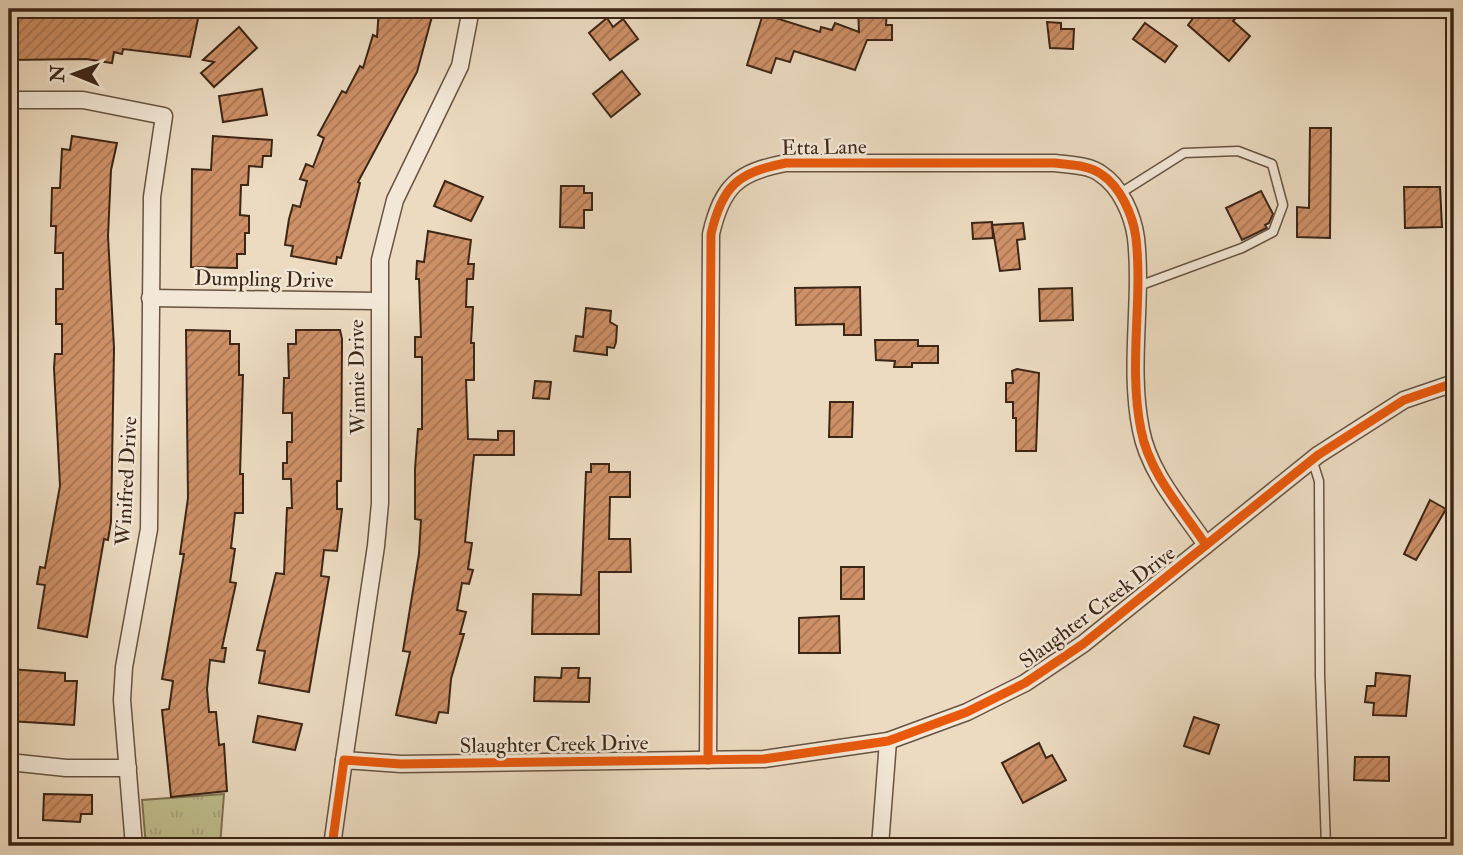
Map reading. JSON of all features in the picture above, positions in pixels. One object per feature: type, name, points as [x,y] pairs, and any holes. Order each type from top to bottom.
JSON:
[{"type":"street","name":"Winnie Drive","points":[[344,760],[380,503],[377,301],[386,227],[406,173],[446,99],[460,66],[471,9]]},
{"type":"street","name":"Winifred Drive","points":[[9,100],[83,100],[164,116],[152,197],[149,528],[124,667],[122,699],[134,846]]},
{"type":"street","name":"Etta Lane","points":[[708,760],[711,234],[717,210],[728,190],[741,176],[758,168],[786,163],[1055,163],[1099,172],[1119,194],[1127,208],[1136,237],[1134,373],[1141,433],[1150,461],[1206,545]]},
{"type":"street","name":"Dumpling Drive","points":[[150,299],[377,301]]},
{"type":"street","name":"Slaughter Creek Drive","points":[[344,760],[401,764],[708,760],[790,757],[888,741],[967,712],[1025,684],[1083,643],[1312,459],[1404,400],[1454,383]]},
{"type":"street","points":[[880,846],[888,741]]},
{"type":"street","points":[[332,846],[344,760]]},
{"type":"street","points":[[9,762],[66,768],[128,768]]},
{"type":"lane","points":[[1119,194],[1184,153],[1238,151],[1272,164],[1283,205],[1273,232],[1242,248],[1136,288]]},
{"type":"lane","points":[[1312,459],[1319,481],[1320,676],[1326,846]]},
{"type":"green space","points":[[224,794],[220,846],[146,846],[142,800]]},
{"type":"building","points":[[112,9],[137,12],[138,9],[200,9],[190,57],[123,49],[122,54],[114,52],[112,63],[86,59],[9,60],[9,10]]},
{"type":"building","points":[[379,9],[434,9],[417,72],[358,182],[360,183],[341,258],[337,257],[336,264],[291,256],[293,246],[285,245],[293,205],[300,207],[307,181],[300,179],[306,164],[313,167],[324,138],[318,135],[342,91],[346,93],[360,66],[363,68],[373,35],[377,37]]},
{"type":"building","points":[[858,9],[887,9],[886,25],[892,25],[892,40],[867,40],[855,70],[794,51],[790,62],[776,58],[771,73],[747,65],[763,14],[820,32],[821,27],[832,30],[835,23],[859,32]]},
{"type":"building","points":[[1200,9],[1206,9],[1213,15],[1219,9],[1244,9],[1233,21],[1250,36],[1229,61],[1188,25]]},
{"type":"building","points":[[607,18],[613,27],[623,19],[638,39],[610,60],[589,33]]},
{"type":"building","points":[[1047,22],[1061,23],[1061,29],[1074,29],[1073,49],[1050,48]]},
{"type":"building","points":[[1145,23],[1177,46],[1165,62],[1133,39]]},
{"type":"building","points":[[239,27],[257,48],[214,87],[201,73],[214,62],[203,60]]},
{"type":"building","points":[[622,71],[640,94],[611,117],[593,94]]},
{"type":"building","points":[[262,89],[267,115],[223,122],[219,96]]},
{"type":"building","points":[[1310,128],[1331,128],[1330,238],[1297,237],[1297,207],[1309,208]]},
{"type":"building","points":[[72,136],[117,143],[111,170],[108,236],[114,348],[111,522],[108,540],[104,539],[87,637],[38,628],[45,585],[37,584],[40,567],[45,568],[60,486],[54,368],[55,354],[62,354],[62,324],[56,324],[56,289],[63,289],[63,253],[55,253],[56,226],[51,226],[52,188],[60,188],[62,149],[70,150]]},
{"type":"building","points":[[213,136],[272,140],[271,156],[263,156],[262,167],[249,166],[248,185],[241,185],[240,215],[249,216],[249,233],[245,233],[245,254],[237,254],[237,268],[191,267],[192,169],[211,170]]},
{"type":"building","points":[[445,181],[483,197],[471,221],[434,206]]},
{"type":"building","points":[[561,186],[584,186],[584,193],[592,193],[592,210],[584,210],[584,228],[560,227]]},
{"type":"building","points":[[1404,187],[1440,187],[1442,227],[1405,228]]},
{"type":"building","points":[[1261,191],[1273,214],[1265,225],[1267,228],[1242,240],[1226,208]]},
{"type":"building","points":[[992,222],[993,238],[973,239],[972,223]]},
{"type":"building","points":[[1023,223],[1025,239],[1017,240],[1020,269],[1000,271],[992,225]]},
{"type":"building","points":[[428,231],[471,240],[468,264],[474,264],[473,279],[467,279],[466,307],[473,307],[471,343],[474,343],[474,380],[466,380],[468,439],[498,440],[498,431],[514,431],[514,455],[474,455],[465,542],[472,543],[468,569],[473,570],[469,584],[462,583],[457,610],[466,612],[460,634],[464,634],[451,679],[448,713],[439,712],[436,723],[396,715],[410,652],[403,651],[419,554],[421,520],[415,519],[415,469],[418,429],[422,429],[422,357],[415,357],[415,337],[421,337],[419,279],[416,279],[417,261],[424,262]]},
{"type":"building","points":[[860,287],[861,335],[844,335],[844,324],[796,325],[795,288]]},
{"type":"building","points":[[1072,288],[1073,320],[1040,321],[1039,289]]},
{"type":"building","points":[[586,308],[611,311],[610,322],[617,326],[616,342],[614,348],[607,347],[607,355],[574,351],[576,336],[583,337]]},
{"type":"building","points":[[186,330],[230,331],[230,344],[239,344],[239,375],[243,375],[240,474],[243,474],[243,513],[235,513],[231,548],[235,549],[230,582],[236,583],[222,648],[226,648],[224,662],[210,660],[207,689],[209,712],[216,712],[219,745],[224,744],[227,791],[171,797],[162,710],[169,709],[173,681],[162,679],[184,554],[180,554],[188,498]]},
{"type":"building","points":[[296,330],[340,330],[342,339],[341,481],[337,481],[337,509],[342,509],[337,551],[324,550],[321,576],[329,577],[309,692],[259,683],[265,651],[257,650],[276,573],[284,574],[287,508],[292,508],[291,479],[283,479],[283,463],[287,463],[287,442],[292,442],[292,413],[283,413],[284,378],[289,378],[288,344],[296,344]]},
{"type":"building","points":[[875,340],[918,340],[918,346],[938,346],[938,363],[912,363],[912,367],[894,367],[895,361],[876,360]]},
{"type":"building","points":[[1017,369],[1039,373],[1036,451],[1016,451],[1016,418],[1013,418],[1013,402],[1006,402],[1006,383],[1013,383],[1012,371]]},
{"type":"building","points":[[535,381],[551,382],[549,399],[533,398]]},
{"type":"building","points":[[830,402],[853,402],[852,437],[829,437]]},
{"type":"building","points":[[591,464],[609,464],[609,472],[630,472],[630,497],[610,497],[609,539],[630,539],[631,572],[599,572],[599,634],[532,634],[533,594],[581,595],[586,472],[591,472]]},
{"type":"building","points":[[1430,500],[1446,509],[1416,560],[1404,554]]},
{"type":"building","points":[[841,567],[864,567],[864,599],[841,599]]},
{"type":"building","points":[[839,616],[840,653],[799,653],[799,618]]},
{"type":"building","points":[[562,668],[579,668],[578,678],[590,678],[589,702],[534,701],[535,677],[561,678]]},
{"type":"building","points":[[9,669],[65,673],[65,681],[77,681],[74,725],[9,721]]},
{"type":"building","points":[[1376,673],[1410,676],[1406,716],[1373,715],[1374,703],[1365,702],[1367,686],[1375,686]]},
{"type":"building","points":[[258,716],[302,724],[295,750],[253,742]]},
{"type":"building","points":[[1194,717],[1219,725],[1209,754],[1184,746]]},
{"type":"building","points":[[1039,743],[1046,758],[1052,755],[1066,780],[1023,803],[1002,763]]},
{"type":"building","points":[[1355,757],[1389,757],[1389,781],[1354,780]]},
{"type":"building","points":[[44,794],[92,795],[92,814],[81,814],[80,822],[43,820]]},
{"type":"cycle path","points":[[708,760],[711,234],[727,193],[744,177],[756,171],[786,163],[1055,163],[1079,166],[1101,174],[1114,186],[1125,203],[1136,238],[1137,406],[1145,446],[1159,476],[1206,545]]},
{"type":"cycle path","points":[[332,846],[344,760],[401,764],[764,759],[888,741],[967,712],[1025,683],[1083,644],[1318,455],[1404,400],[1454,383]]}]
